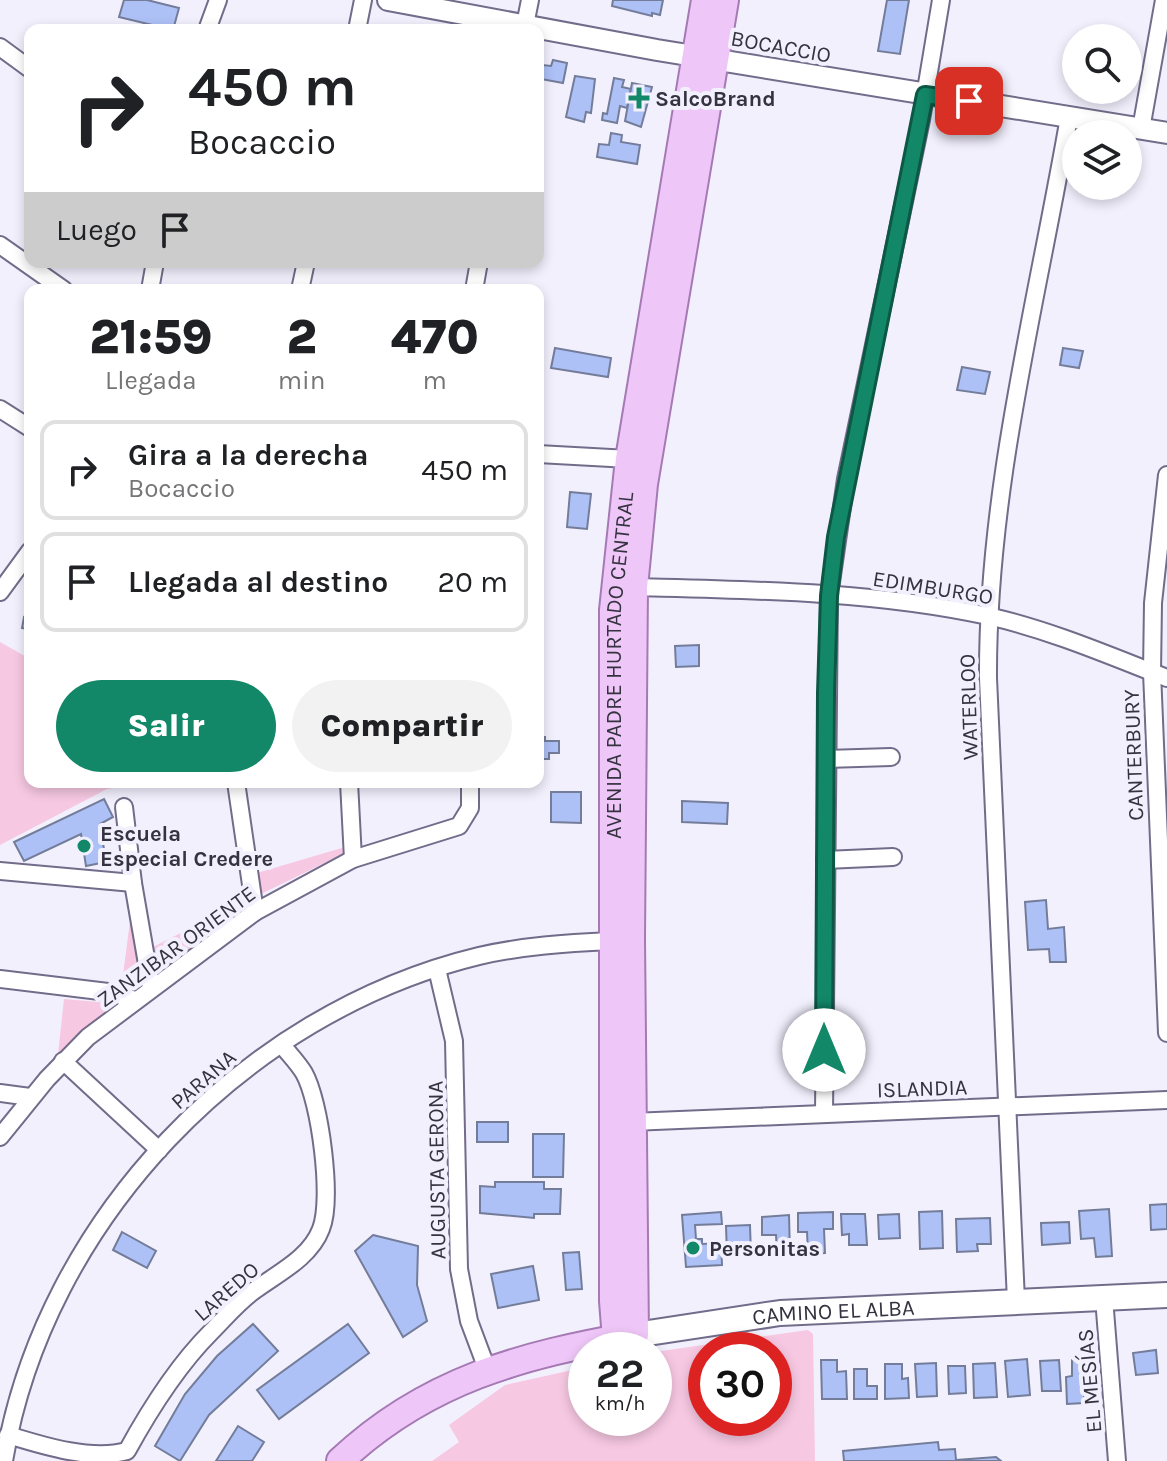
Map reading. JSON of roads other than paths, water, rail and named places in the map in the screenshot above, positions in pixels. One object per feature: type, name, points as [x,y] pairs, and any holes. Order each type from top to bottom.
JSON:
[{"type":"main road","name":"AVENIDA PADRE HURTADO CENTRAL","points":[[625,1332],[631,1122],[634,587],[644,484],[704,58],[705,0]]},
{"type":"main road","name":"AVENIDA PADRE HURTADO CENTRAL","points":[[623,1332],[613,1301],[613,610],[629,459],[704,58],[725,0]]},
{"type":"main road","name":"CAMINO EL ALBA","points":[[657,1332],[780,1313],[1167,1295]]},
{"type":"main road","name":"CAMINO EL ALBA","points":[[340,1461],[387,1422],[423,1399],[487,1369],[568,1350]]},
{"type":"street","points":[[209,24],[218,0]]},
{"type":"street","points":[[358,24],[363,0]]},
{"type":"street","name":"BOCACCIO","points":[[388,0],[505,24]]},
{"type":"street","points":[[526,24],[530,0]]},
{"type":"street","points":[[824,1114],[829,596],[846,479],[925,95],[941,0]]},
{"type":"street","points":[[1142,123],[1164,0]]},
{"type":"street","name":"BOCACCIO","points":[[544,31],[1087,120]]},
{"type":"street","points":[[0,47],[24,65]]},
{"type":"street","name":"WATERLOO","points":[[1016,1301],[988,616],[999,504],[1069,117]]},
{"type":"street","name":"BOCACCIO","points":[[1142,129],[1167,133]]},
{"type":"street","points":[[0,245],[24,262]]},
{"type":"street","points":[[33,268],[55,284]]},
{"type":"street","points":[[0,409],[24,424]]},
{"type":"street","points":[[544,454],[629,459]]},
{"type":"street","name":"CANTERBURY","points":[[1167,475],[1153,603],[1159,675],[1167,1033]]},
{"type":"street","points":[[0,592],[24,559]]},
{"type":"street","name":"EDIMBURGO","points":[[634,587],[829,596],[988,616],[1071,640],[1159,675]]},
{"type":"street","points":[[826,759],[891,757]]},
{"type":"street","points":[[237,788],[255,912]]},
{"type":"street","points":[[349,788],[353,859]]},
{"type":"street","name":"ZANZIBAR ORIENTE","points":[[0,1137],[30,1097],[63,1061],[151,987],[255,912],[353,859],[459,826],[470,808],[470,788]]},
{"type":"street","points":[[124,807],[151,987]]},
{"type":"street","points":[[825,860],[893,857]]},
{"type":"street","points":[[0,871],[133,883]]},
{"type":"street","name":"PARANA","points":[[4,1461],[8,1435],[42,1332],[74,1267],[114,1206],[159,1150],[229,1083],[282,1045],[362,999],[437,969],[516,949],[611,941]]},
{"type":"street","name":"AUGUSTA GERONA","points":[[437,969],[450,1014],[455,1053],[459,1269],[469,1321],[487,1369]]},
{"type":"street","points":[[0,979],[108,992],[135,1000]]},
{"type":"street","name":"LAREDO","points":[[8,1435],[88,1458],[114,1458],[127,1451],[165,1389],[208,1335],[252,1291],[291,1266],[310,1247],[322,1229],[326,1199],[316,1103],[305,1074],[282,1045]]},
{"type":"street","points":[[63,1061],[159,1150]]},
{"type":"street","points":[[0,1093],[30,1097]]},
{"type":"street","name":"ISLANDIA","points":[[631,1122],[1167,1100]]},
{"type":"street","name":"EL MESÍAS","points":[[1104,1298],[1117,1461]]},
{"type":"place","name":"SalcoBrand","points":[[639,98]]},
{"type":"place","name":"Escuela Especial Credere","points":[[84,846]]},
{"type":"place","name":"Personitas","points":[[693,1248]]}]
